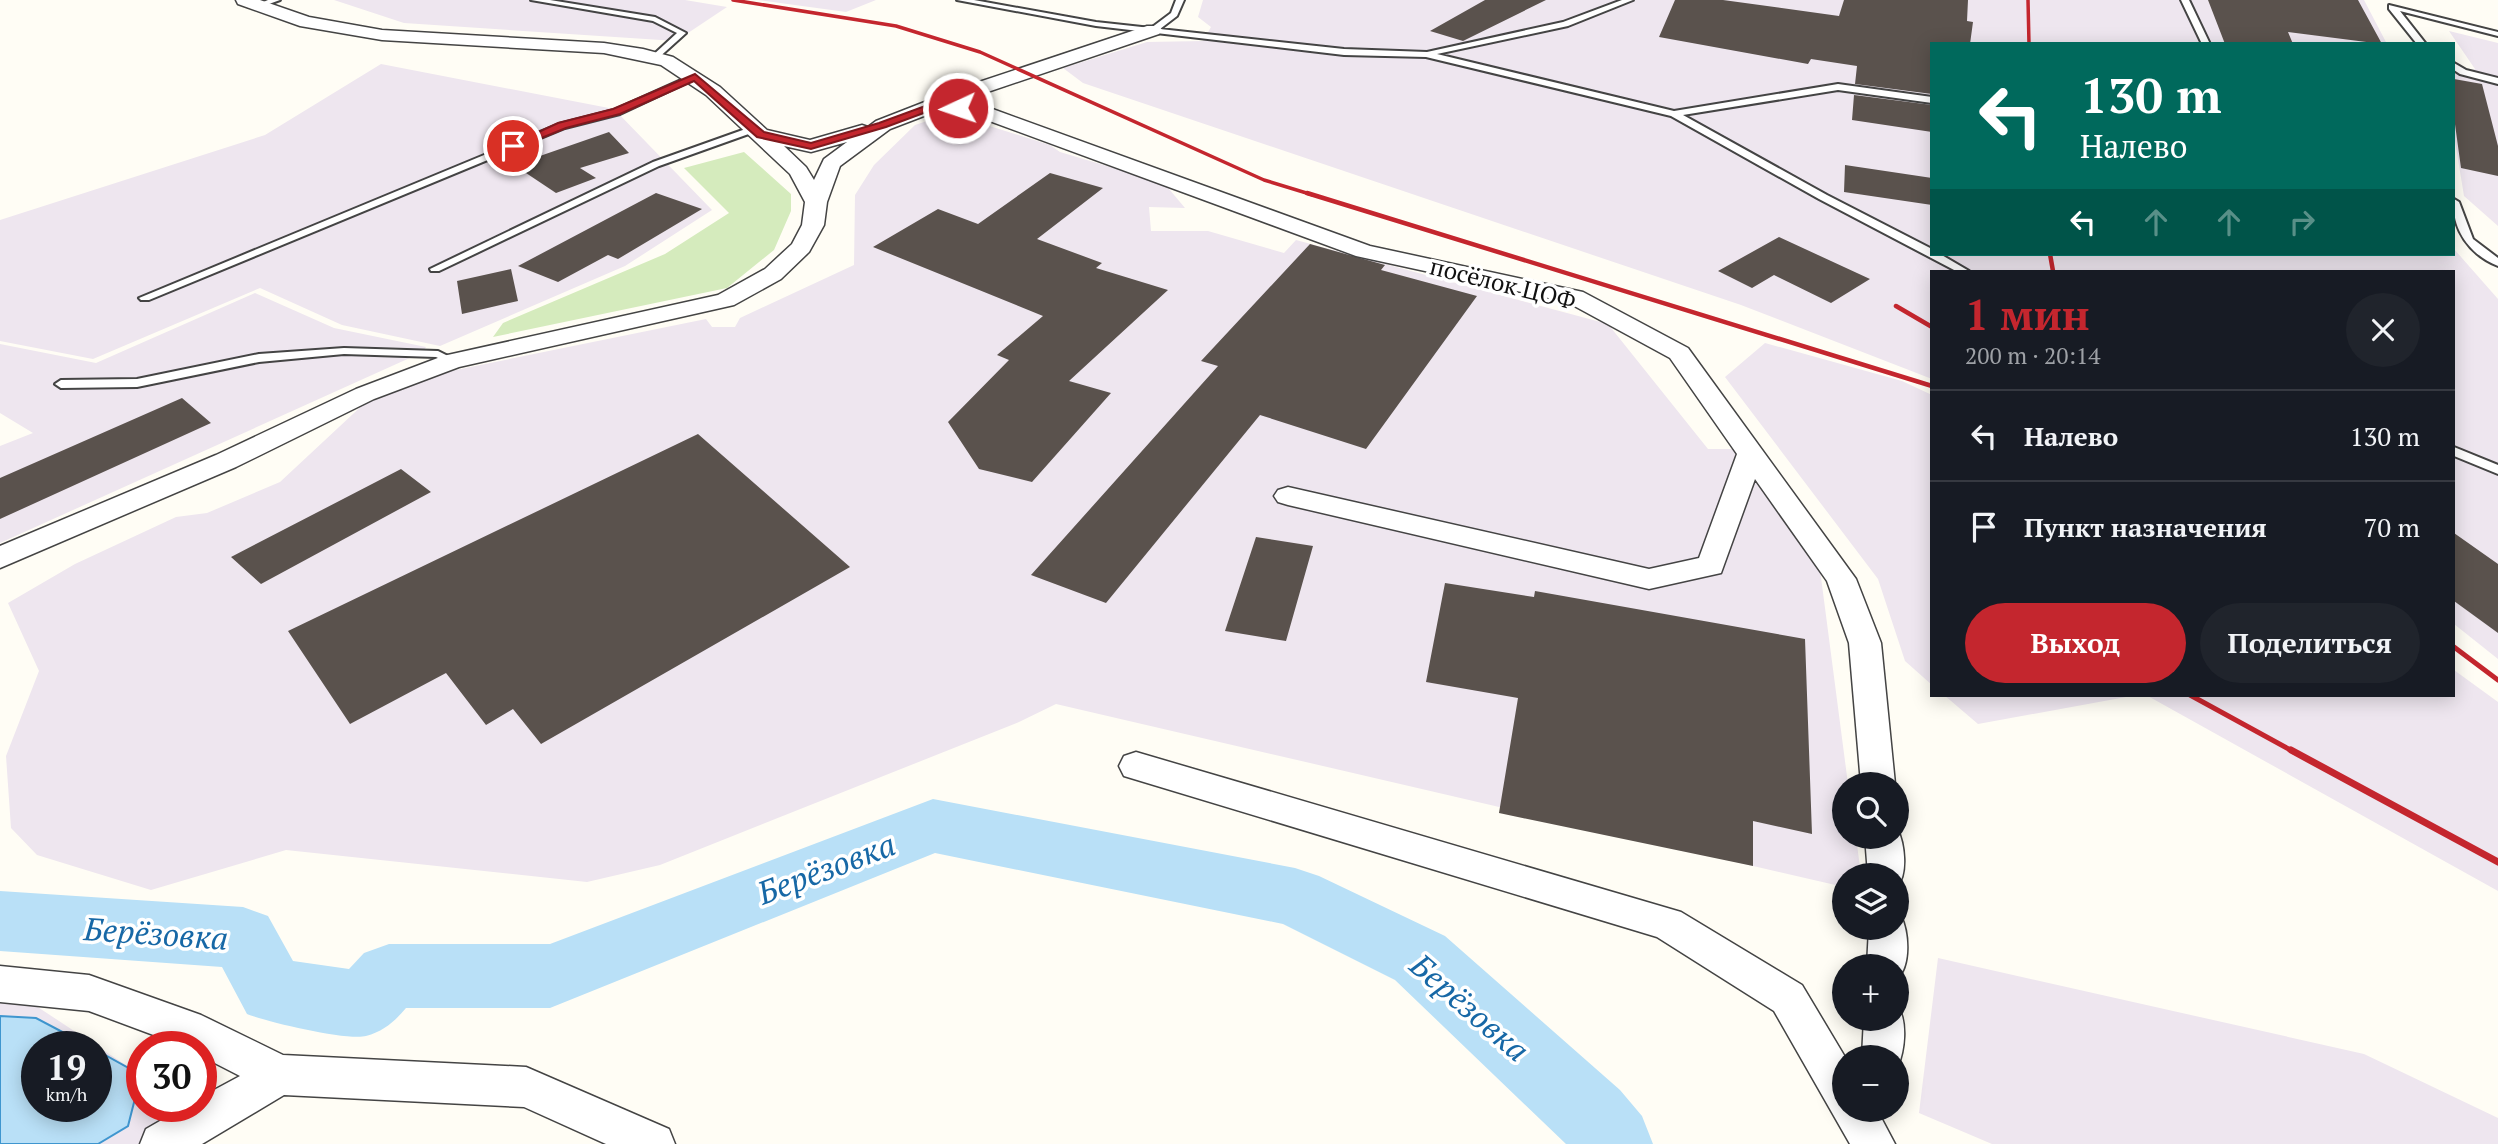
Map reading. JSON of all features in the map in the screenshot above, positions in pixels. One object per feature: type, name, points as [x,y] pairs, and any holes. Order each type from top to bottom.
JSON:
[{"type":"street","points":[[259,2],[306,22],[382,36],[604,48],[655,58],[695,77],[757,132],[799,171],[816,202]]},
{"type":"street","points":[[757,132],[811,146],[883,125],[965,93],[1091,53],[1153,30]]},
{"type":"street","name":"посёлок ЦОФ","points":[[936,105],[980,111],[1364,251],[1575,297],[1679,353],[1841,579],[1865,643],[1877,772]]},
{"type":"street","points":[[0,558],[226,461],[365,394],[452,361],[726,300],[773,274],[801,247],[813,225],[816,202],[831,163],[883,125]]},
{"type":"street","points":[[1288,496],[1649,579],[1712,565],[1750,455]]},
{"type":"street","points":[[1136,766],[1668,924],[1788,998],[1832,1073]]},
{"type":"street","points":[[0,984],[89,993],[187,1028],[280,1074],[526,1087],[654,1144]]},
{"type":"street","points":[[161,1144],[280,1074]]},
{"type":"street","points":[[1862,1122],[1876,1144]]},
{"type":"street","points":[[1876,1144],[1879,1122]]},
{"type":"lane","points":[[535,0],[655,19],[682,33],[655,58]]},
{"type":"lane","points":[[961,0],[1096,24],[1344,52],[1426,54],[1674,114],[1930,253]]},
{"type":"lane","points":[[1153,30],[1174,14],[1180,0]]},
{"type":"lane","points":[[1426,54],[1565,24],[1629,0]]},
{"type":"lane","points":[[2185,0],[2205,42]]},
{"type":"lane","points":[[2390,3],[2498,34]]},
{"type":"lane","points":[[2390,3],[2420,42]]},
{"type":"lane","points":[[2455,67],[2463,72],[2498,81]]},
{"type":"lane","points":[[145,298],[562,126],[617,112],[695,77]]},
{"type":"lane","points":[[1674,114],[1838,87],[1930,100]]},
{"type":"lane","points":[[435,269],[656,164],[757,132]]},
{"type":"lane","points":[[2455,205],[2468,240],[2498,263]]},
{"type":"lane","points":[[1936,256],[1962,270]]},
{"type":"lane","points":[[61,384],[137,383],[259,358],[344,351],[438,354],[452,361]]},
{"type":"lane","points":[[2455,451],[2498,470]]},
{"type":"shaded area","points":[[334,0],[685,0],[727,7],[676,41],[404,23]]},
{"type":"shaded area","points":[[758,0],[876,0],[846,12]]},
{"type":"shaded area","points":[[1203,0],[2364,0],[2386,42],[1930,42],[1930,256],[2455,256],[2455,250],[2498,299],[2498,659],[2455,625],[2455,270],[1930,270],[1930,378],[1741,305],[1083,83],[1063,68],[1147,42],[1203,41],[1211,27],[1198,17]]},
{"type":"shaded area","points":[[2449,31],[2498,43],[2498,226],[2464,196],[2455,141],[2455,74],[2475,69]]},
{"type":"shaded area","points":[[381,64],[614,109],[712,210],[625,266],[440,346],[342,325],[260,288],[93,359],[0,341],[0,220],[265,135]]},
{"type":"shaded area","points":[[961,117],[1050,145],[1060,152],[1164,183],[1185,208],[1149,207],[1151,231],[1208,231],[1284,253],[1296,240],[1608,324],[1708,449],[1733,449],[1819,562],[1846,772],[1832,772],[1832,849],[1858,849],[1859,863],[1832,863],[1832,884],[1056,704],[1019,722],[660,865],[587,882],[286,850],[151,890],[37,855],[11,828],[6,756],[39,671],[8,603],[75,564],[176,517],[207,513],[280,482],[368,400],[436,374],[706,319],[712,327],[735,327],[740,318],[854,265],[855,195],[874,165],[915,125],[930,120]]},
{"type":"shaded area","points":[[255,293],[334,328],[426,347],[423,352],[0,543],[0,446],[33,433],[0,413],[0,344],[96,363]]},
{"type":"shaded area","points":[[1765,343],[1902,381],[1930,394],[1930,683],[1905,661],[1878,579],[1725,377]]},
{"type":"shaded area","points":[[2455,671],[2498,702],[2498,891],[2150,697],[2455,697]]},
{"type":"shaded area","points":[[1946,697],[2126,697],[1978,724]]},
{"type":"shaded area","points":[[1938,958],[2364,1054],[2498,1118],[2498,1144],[1992,1144],[1919,1113]]},
{"type":"shaded area","points":[[0,995],[21,996],[74,1031],[21,1031],[21,1122],[112,1122],[112,1056],[126,1065],[126,1122],[165,1122],[175,1144],[0,1144]]},
{"type":"green space","points":[[744,152],[791,194],[791,211],[774,250],[727,288],[493,337],[503,323],[665,254],[729,213],[684,168]]},
{"type":"water","points":[[0,1016],[36,1018],[61,1031],[21,1031],[21,1122],[112,1122],[112,1059],[126,1067],[128,1126],[98,1144],[0,1144]]},
{"type":"building","points":[[1485,0],[1546,0],[1463,41],[1430,31]]},
{"type":"building","points":[[1675,0],[1723,0],[1839,16],[1844,0],[1968,0],[1967,21],[1973,22],[1970,42],[1930,42],[1930,94],[1855,84],[1857,66],[1811,59],[1808,64],[1659,37]]},
{"type":"building","points":[[2208,0],[2358,0],[2381,42],[2288,32],[2292,42],[2224,42]]},
{"type":"building","points":[[2455,79],[2482,84],[2498,146],[2498,176],[2461,168],[2455,124]]},
{"type":"building","points":[[1854,95],[1930,105],[1930,132],[1852,120]]},
{"type":"building","points":[[609,132],[629,153],[580,168],[596,178],[556,193],[514,165]]},
{"type":"building","points":[[1845,165],[1930,178],[1930,205],[1844,192]]},
{"type":"building","points":[[1050,173],[1103,188],[1037,239],[1102,263],[1096,268],[1168,290],[1069,381],[1111,393],[1032,482],[979,469],[948,422],[1009,360],[997,355],[1043,316],[873,247],[938,209],[978,224]]},
{"type":"building","points":[[656,193],[702,209],[618,259],[608,255],[558,282],[518,266]]},
{"type":"building","points":[[1779,237],[1870,279],[1831,303],[1774,275],[1752,288],[1718,271]]},
{"type":"building","points":[[1310,244],[1385,265],[1381,270],[1477,296],[1366,449],[1260,415],[1106,603],[1031,575],[1218,366],[1201,361]]},
{"type":"building","points":[[511,269],[518,301],[462,314],[457,281]]},
{"type":"building","points":[[182,398],[211,423],[0,519],[0,478]]},
{"type":"building","points":[[698,434],[850,567],[541,744],[513,709],[486,725],[446,673],[350,724],[288,631]]},
{"type":"building","points":[[401,469],[431,492],[261,584],[231,557]]},
{"type":"building","points":[[2455,534],[2498,564],[2498,633],[2455,602]]},
{"type":"building","points":[[1256,537],[1313,546],[1286,641],[1225,631]]},
{"type":"building","points":[[1445,583],[1534,597],[1535,591],[1805,639],[1812,834],[1753,821],[1753,866],[1499,813],[1518,698],[1426,682]]},
{"type":"waterway","name":"Берёзовка","points":[[0,921],[243,938],[272,991],[363,1004],[389,976],[550,976],[933,826],[1295,897],[1420,958],[1593,1117],[1614,1144]]},
{"type":"railway","points":[[733,0],[896,26],[980,52],[1264,180],[1313,195]]},
{"type":"railway","points":[[2028,0],[2029,42]]},
{"type":"railway","points":[[1307,193],[1930,385]]},
{"type":"railway","points":[[2050,256],[2053,270]]},
{"type":"railway","points":[[1896,306],[1930,326]]},
{"type":"railway","points":[[2455,648],[2498,680]]},
{"type":"railway","points":[[2194,697],[2294,752]]},
{"type":"railway","points":[[2291,750],[2498,862]]},
{"type":"route","points":[[513,146],[562,126],[617,112],[695,77],[761,135],[811,146],[883,125],[936,105],[958,108]]}]
